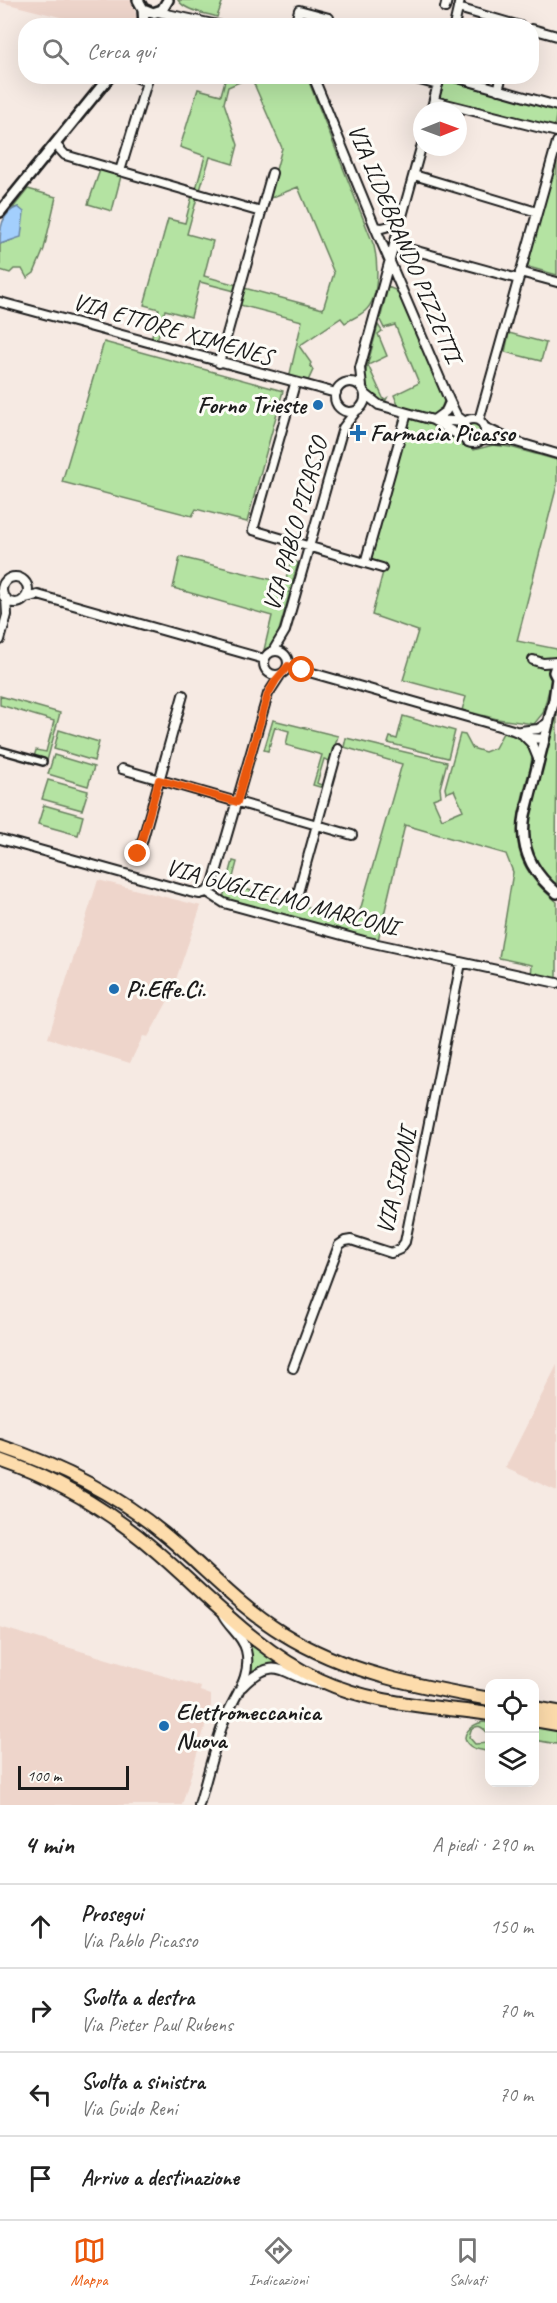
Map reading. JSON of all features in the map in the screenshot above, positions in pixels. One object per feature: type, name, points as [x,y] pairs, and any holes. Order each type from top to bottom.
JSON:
[{"type":"highway","points":[[0,1446],[60,1469],[119,1501],[160,1530],[253,1613],[309,1648],[347,1666],[386,1678],[485,1699]]},
{"type":"highway","points":[[0,1460],[46,1479],[105,1511],[150,1546],[217,1606],[278,1656],[328,1684],[375,1699],[485,1713]]},
{"type":"highway","points":[[539,1709],[557,1712]]},
{"type":"highway","points":[[539,1721],[557,1724]]},
{"type":"street","points":[[138,0],[143,9],[144,18]]},
{"type":"street","points":[[151,18],[168,2],[184,17]]},
{"type":"street","points":[[459,4],[498,18]]},
{"type":"street","points":[[143,9],[188,18]]},
{"type":"street","points":[[298,18],[299,10],[329,18]]},
{"type":"street","points":[[539,31],[557,36]]},
{"type":"street","points":[[0,212],[104,84]]},
{"type":"street","points":[[120,171],[146,84]]},
{"type":"street","name":"VIA ILDEBRANDO PIZZETTI","points":[[317,84],[450,402],[457,416],[465,422]]},
{"type":"street","points":[[434,84],[438,85],[434,101],[557,132]]},
{"type":"street","points":[[478,84],[557,106]]},
{"type":"street","points":[[498,90],[500,84]]},
{"type":"street","points":[[482,439],[485,433],[482,423],[519,276],[557,142]]},
{"type":"street","points":[[55,144],[65,155],[261,212]]},
{"type":"street","name":"VIA PABLO PICASSO","points":[[343,428],[336,393],[340,386],[348,382],[360,368],[419,156]]},
{"type":"street","points":[[219,363],[272,173]]},
{"type":"street","points":[[414,175],[537,212]]},
{"type":"street","points":[[375,227],[382,228],[401,223]]},
{"type":"street","points":[[395,245],[519,276],[557,282]]},
{"type":"street","points":[[384,284],[397,285],[405,293]]},
{"type":"street","name":"VIA ETTORE XIMENES","points":[[0,302],[295,384],[336,393]]},
{"type":"street","name":"VIA PABLO PICASSO","points":[[273,651],[285,631],[343,428],[365,401],[360,368]]},
{"type":"street","points":[[348,382],[356,382],[379,405]]},
{"type":"street","points":[[295,384],[253,530],[382,568]]},
{"type":"street","points":[[433,420],[442,416],[449,408],[450,402]]},
{"type":"street","points":[[359,409],[379,405],[433,420],[465,422]]},
{"type":"street","name":"VIA PABLO PICASSO","points":[[339,406],[346,411],[359,409]]},
{"type":"street","points":[[365,563],[407,413]]},
{"type":"street","points":[[462,437],[460,430],[470,419],[482,423],[513,441]]},
{"type":"street","points":[[433,420],[472,443],[482,439],[513,441],[557,454]]},
{"type":"street","points":[[0,640],[7,615],[6,598],[1,587],[7,580],[14,577],[22,579],[38,596],[264,659]]},
{"type":"street","points":[[7,615],[22,600],[27,586]]},
{"type":"street","points":[[6,598],[10,602],[38,596]]},
{"type":"street","name":"VIA PABLO PICASSO","points":[[285,631],[286,655]]},
{"type":"street","points":[[264,659],[273,651],[279,651],[286,655],[288,666]]},
{"type":"street","points":[[264,659],[268,694]]},
{"type":"street","points":[[537,661],[556,670],[556,697],[525,814],[524,840],[527,854],[535,870],[557,893]]},
{"type":"street","points":[[207,892],[212,887],[268,694],[288,666]]},
{"type":"street","points":[[288,666],[515,730],[533,732],[544,738]]},
{"type":"street","points":[[266,669],[272,675],[281,674]]},
{"type":"street","points":[[138,854],[183,695]]},
{"type":"street","points":[[515,730],[538,729],[549,722]]},
{"type":"street","points":[[515,730],[532,744],[539,761]]},
{"type":"street","points":[[296,900],[338,749]]},
{"type":"street","points":[[0,750],[44,762]]},
{"type":"street","points":[[122,769],[352,835]]},
{"type":"street","name":"VIA GUGLIELMO MARCONI","points":[[0,839],[190,892],[200,894],[207,892],[224,903],[364,941],[557,983]]},
{"type":"street","name":"VIA SIRONI","points":[[293,1368],[339,1245],[345,1241],[353,1241],[391,1253],[400,1250],[405,1242],[461,963]]},
{"type":"street","points":[[199,1805],[223,1722],[241,1688],[247,1668],[246,1650],[241,1638],[224,1620],[217,1606]]},
{"type":"street","points":[[241,1688],[255,1675],[272,1668],[287,1670],[313,1683],[328,1684]]},
{"type":"shaded area","points":[[0,0],[131,0],[137,18],[64,18],[0,2]]},
{"type":"shaded area","points":[[98,880],[201,906],[170,997],[148,1037],[143,1036],[130,1063],[48,1038]]},
{"type":"shaded area","points":[[557,1365],[557,1491],[505,1468]]},
{"type":"shaded area","points":[[0,1627],[201,1687],[200,1691],[211,1695],[211,1706],[182,1805],[0,1805]]},
{"type":"green space","points":[[178,0],[223,0],[217,17],[190,9]]},
{"type":"green space","points":[[224,84],[235,84],[228,87],[224,103],[238,145],[233,164],[210,157],[200,190],[196,189],[205,156],[180,147],[198,89],[221,95]]},
{"type":"green space","points":[[254,84],[310,84],[374,246],[377,271],[373,298],[363,313],[345,323],[341,318],[299,346],[313,370],[307,383],[289,378],[302,321],[240,305],[244,288],[323,309],[334,273],[298,187],[268,199],[282,148]]},
{"type":"green space","points":[[444,84],[460,84],[557,110],[554,128],[467,106],[467,102],[439,99]]},
{"type":"green space","points":[[557,151],[557,275],[525,266]]},
{"type":"green space","points":[[100,170],[121,176],[112,211],[88,204]]},
{"type":"green space","points":[[28,189],[56,197],[44,249],[34,273],[27,278],[22,269],[14,269],[10,273],[0,270],[0,244],[12,240],[18,207],[12,209]]},
{"type":"green space","points":[[192,196],[197,198],[187,234],[213,241],[204,276],[237,285],[235,291],[200,282],[191,317],[165,310],[157,341],[151,339],[159,309],[144,305],[168,219],[185,223]]},
{"type":"green space","points":[[388,287],[400,292],[445,396],[438,413],[432,416],[398,405],[394,395],[419,383],[395,325],[384,328],[380,320]]},
{"type":"green space","points":[[378,325],[382,331],[378,334],[387,356],[368,365],[384,400],[387,398],[385,402],[373,398],[363,382]]},
{"type":"green space","points":[[509,333],[546,343],[541,361],[505,352]]},
{"type":"green space","points":[[104,342],[283,391],[247,522],[196,509],[192,516],[62,482]]},
{"type":"green space","points":[[410,418],[435,426],[474,450],[493,445],[510,447],[557,460],[557,485],[517,641],[557,649],[557,658],[543,713],[534,724],[497,719],[462,710],[466,697],[403,680],[418,631],[372,615],[385,564],[370,560]]},
{"type":"green space","points":[[473,421],[479,424],[482,430],[479,436],[473,439],[467,436],[464,430],[467,424]]},
{"type":"green space","points":[[180,557],[285,583],[291,560],[298,563],[275,645],[264,650],[272,616],[173,588]]},
{"type":"green space","points":[[0,696],[60,713],[47,761],[34,757],[36,750],[46,752],[54,721],[0,705]]},
{"type":"green space","points":[[557,706],[557,888],[535,860],[527,826]]},
{"type":"green space","points":[[403,716],[455,731],[448,758],[388,743],[390,737],[397,739]]},
{"type":"green space","points":[[273,720],[338,736],[330,761],[324,759],[317,783],[323,788],[313,785],[322,755],[286,745],[289,731],[275,727],[268,751],[264,750]]},
{"type":"green space","points":[[59,730],[99,742],[94,761],[54,749]]},
{"type":"green space","points":[[503,733],[524,741],[532,756],[518,819],[519,849],[523,862],[531,875],[557,902],[557,979],[531,975],[532,965],[499,958],[513,872],[506,854],[405,825],[378,940],[229,902],[223,898],[233,861],[237,862],[231,885],[357,921],[402,764],[344,747],[346,738],[447,762],[440,788],[441,796],[433,799],[442,819],[463,810],[454,790],[446,793],[445,788],[460,734],[465,735],[472,748],[485,752],[495,748]]},
{"type":"green space","points":[[54,755],[94,767],[88,786],[48,774]]},
{"type":"green space","points":[[48,780],[88,791],[82,810],[42,799]]},
{"type":"green space","points":[[44,805],[83,816],[78,835],[38,824]]},
{"type":"green space","points":[[248,1642],[278,1665],[261,1668],[250,1674],[252,1658]]},
{"type":"green space","points":[[485,1722],[485,1730],[481,1727],[476,1727],[471,1730],[469,1737],[475,1744],[485,1743],[485,1751],[472,1747],[466,1742],[466,1734],[475,1725]]},
{"type":"green space","points":[[539,1728],[557,1731],[557,1744],[539,1741]]},
{"type":"water","points":[[18,207],[24,212],[21,237],[0,244],[1,227],[5,217]]},
{"type":"place","name":"Forno Trieste","points":[[318,405]]},
{"type":"place","name":"Farmacia Picasso","points":[[358,433]]},
{"type":"place","name":"Pi.Effe.Ci.","points":[[114,989]]},
{"type":"place","name":"Elettromeccanica Nuova","points":[[164,1726]]},
{"type":"route","points":[[138,854],[159,780],[237,802],[261,714],[271,687],[288,666],[302,670]]}]
